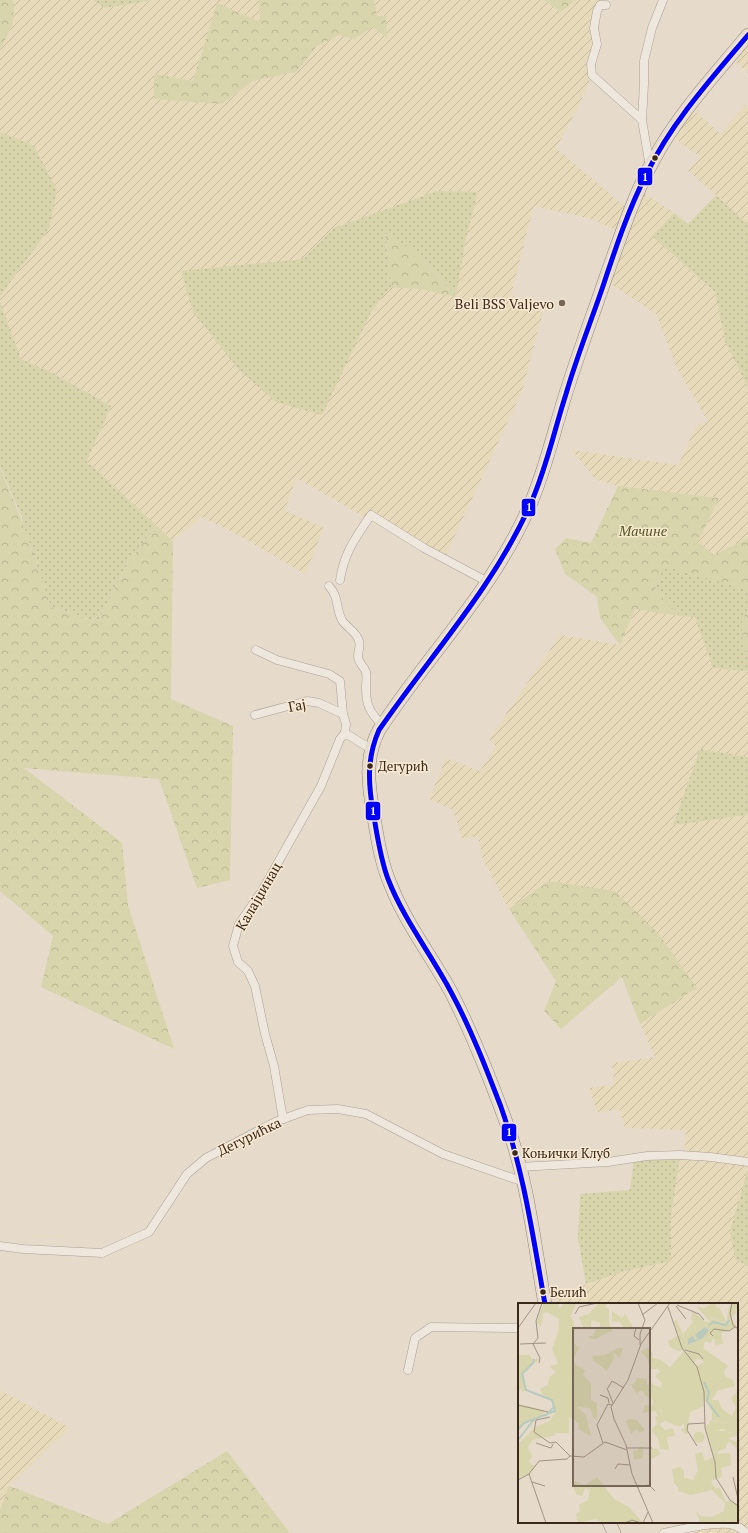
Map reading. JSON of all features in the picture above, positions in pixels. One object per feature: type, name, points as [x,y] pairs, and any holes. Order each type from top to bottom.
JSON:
[{"type":"main road","points":[[545,1303],[524,1182],[506,1121],[450,991],[400,906],[387,877],[379,847],[369,787],[368,769],[371,749],[382,725],[447,640],[488,582],[513,540],[536,491],[582,342],[630,211],[650,167],[660,147],[748,35]]},
{"type":"main road","points":[[609,1523],[614,1533]]},
{"type":"street","points":[[650,167],[642,120],[644,61],[652,28],[663,0]]},
{"type":"street","points":[[606,5],[600,5],[597,11],[594,28],[597,44],[591,64],[592,75],[642,120]]},
{"type":"street","points":[[340,580],[342,567],[348,550],[371,515],[424,548],[488,582]]},
{"type":"street","points":[[329,586],[336,594],[340,615],[343,622],[354,631],[360,641],[358,655],[359,661],[366,673],[367,706],[373,716],[382,725]]},
{"type":"street","points":[[256,650],[277,660],[329,674],[340,681],[343,714],[346,724],[345,733],[371,749]]},
{"type":"street","name":"Гај","points":[[255,715],[308,702],[319,703],[343,714]]},
{"type":"street","name":"Калајџинац","points":[[283,1120],[274,1066],[265,1034],[255,986],[248,971],[238,962],[232,946],[239,924],[262,891],[321,786],[340,739],[345,733]]},
{"type":"street","name":"Дегурићка","points":[[0,1246],[23,1249],[102,1252],[149,1232],[187,1174],[206,1158],[283,1120],[308,1110],[338,1108],[366,1114],[443,1154],[524,1182]]},
{"type":"street","points":[[520,1167],[608,1162],[646,1156],[680,1155],[748,1162]]},
{"type":"street","points":[[408,1370],[415,1338],[431,1327],[518,1328]]},
{"type":"street","points":[[664,1533],[693,1527],[730,1524],[741,1527],[746,1533]]},
{"type":"shaded area","points":[[13,0],[93,0],[105,8],[153,0],[259,0],[260,22],[217,3],[193,81],[154,74],[196,102],[222,104],[253,81],[296,72],[317,46],[339,35],[354,39],[373,27],[377,16],[374,0],[544,0],[561,12],[575,0],[601,0],[592,75],[578,108],[556,148],[630,211],[639,190],[674,213],[653,236],[715,292],[725,341],[748,388],[748,538],[714,555],[698,542],[719,498],[618,486],[595,479],[572,450],[678,465],[697,424],[708,422],[676,366],[656,314],[605,280],[622,233],[592,219],[534,206],[511,295],[543,312],[522,391],[445,557],[377,524],[296,478],[285,510],[324,528],[305,574],[238,535],[202,517],[173,541],[87,461],[111,406],[54,373],[21,359],[0,302],[0,296],[49,229],[34,146],[0,132],[0,50],[13,24]],"holes":[[[437,191],[478,192],[466,238],[435,292],[420,289],[391,287],[371,312],[181,272],[303,259],[334,228]]]},
{"type":"shaded area","points":[[748,35],[748,73],[730,57]]},
{"type":"shaded area","points":[[745,105],[748,107],[748,225],[688,171],[700,157],[669,134],[690,106],[720,134]]},
{"type":"shaded area","points":[[635,609],[695,616],[713,668],[748,671],[748,757],[700,749],[673,824],[748,815],[748,1170],[730,1231],[735,1259],[748,1266],[748,1533],[692,1533],[695,1523],[738,1523],[738,1303],[561,1303],[552,1296],[625,1271],[671,1261],[671,1216],[680,1155],[684,1155],[686,1130],[625,1128],[620,1110],[597,1112],[589,1088],[614,1085],[612,1063],[655,1057],[640,1024],[697,988],[549,881],[509,909],[483,860],[478,836],[462,839],[453,810],[429,799],[446,758],[480,771],[496,746],[489,739],[560,635],[620,645]]},
{"type":"shaded area","points":[[0,1390],[70,1428],[9,1486],[0,1510]]},
{"type":"green space","points":[[0,0],[13,0],[14,3],[13,24],[0,50]]},
{"type":"green space","points":[[93,0],[153,0],[105,8]]},
{"type":"green space","points":[[259,0],[374,0],[377,16],[386,16],[387,38],[373,27],[354,39],[339,35],[317,46],[296,72],[253,81],[222,104],[154,99],[154,74],[193,81],[217,3],[260,22]]},
{"type":"green space","points":[[544,0],[575,0],[561,12]]},
{"type":"green space","points":[[0,132],[34,146],[57,190],[49,229],[0,296]]},
{"type":"green space","points":[[437,191],[478,192],[466,238],[456,296],[417,253],[385,234],[391,287],[371,312],[322,415],[276,402],[239,370],[193,312],[181,271],[303,259],[334,228]]},
{"type":"green space","points":[[716,195],[748,225],[748,388],[725,341],[715,292],[652,236],[674,213],[688,224]]},
{"type":"green space","points":[[385,233],[417,253],[456,297],[420,289],[391,287]]},
{"type":"green space","points":[[0,302],[21,359],[53,373],[111,406],[87,461],[156,525],[125,568],[98,622],[51,607],[22,521],[23,520],[0,466]]},
{"type":"green space","points":[[0,468],[22,521],[51,607],[98,622],[125,568],[156,525],[173,541],[171,699],[233,726],[230,880],[197,888],[159,779],[24,768],[122,843],[128,905],[174,1049],[41,987],[53,936],[0,891]]},
{"type":"green space","name":"Мачине","points":[[618,486],[719,498],[698,542],[714,555],[748,538],[748,590],[664,566],[655,590],[680,616],[635,609],[620,645],[600,618],[597,597],[565,574],[555,549],[566,538],[591,543]]},
{"type":"green space","points":[[664,565],[748,590],[748,610],[742,619],[743,651],[748,652],[748,671],[713,668],[695,617],[680,616],[655,590]]},
{"type":"green space","points":[[748,610],[748,652],[743,651],[742,619]]},
{"type":"green space","points":[[700,749],[748,757],[748,815],[673,825]]},
{"type":"green space","points":[[549,881],[615,891],[658,933],[697,988],[640,1024],[622,977],[561,1029],[544,1011],[556,981],[509,909]]},
{"type":"green space","points":[[680,1155],[671,1216],[671,1261],[625,1271],[586,1284],[578,1238],[580,1194],[630,1190],[634,1158]]},
{"type":"green space","points":[[748,1170],[748,1266],[735,1259],[730,1231]]},
{"type":"green space","points":[[227,1451],[290,1533],[0,1533],[0,1510],[9,1486],[108,1524]]},
{"type":"transit line","name":"1","points":[[545,1303],[522,1180],[501,1107],[465,1020],[443,978],[402,909],[385,871],[371,800],[370,770],[372,750],[379,730],[460,621],[498,565],[515,535],[536,492],[574,368],[617,245],[634,201],[647,173],[668,136],[693,101],[748,35]]},
{"type":"place","name":"Beli BSS Valjevo","points":[[562,303]]},
{"type":"place","name":"Дегурић","points":[[370,766]]},
{"type":"place","name":"Коњички Клуб","points":[[515,1153]]},
{"type":"place","name":"Белић","points":[[543,1292]]}]
